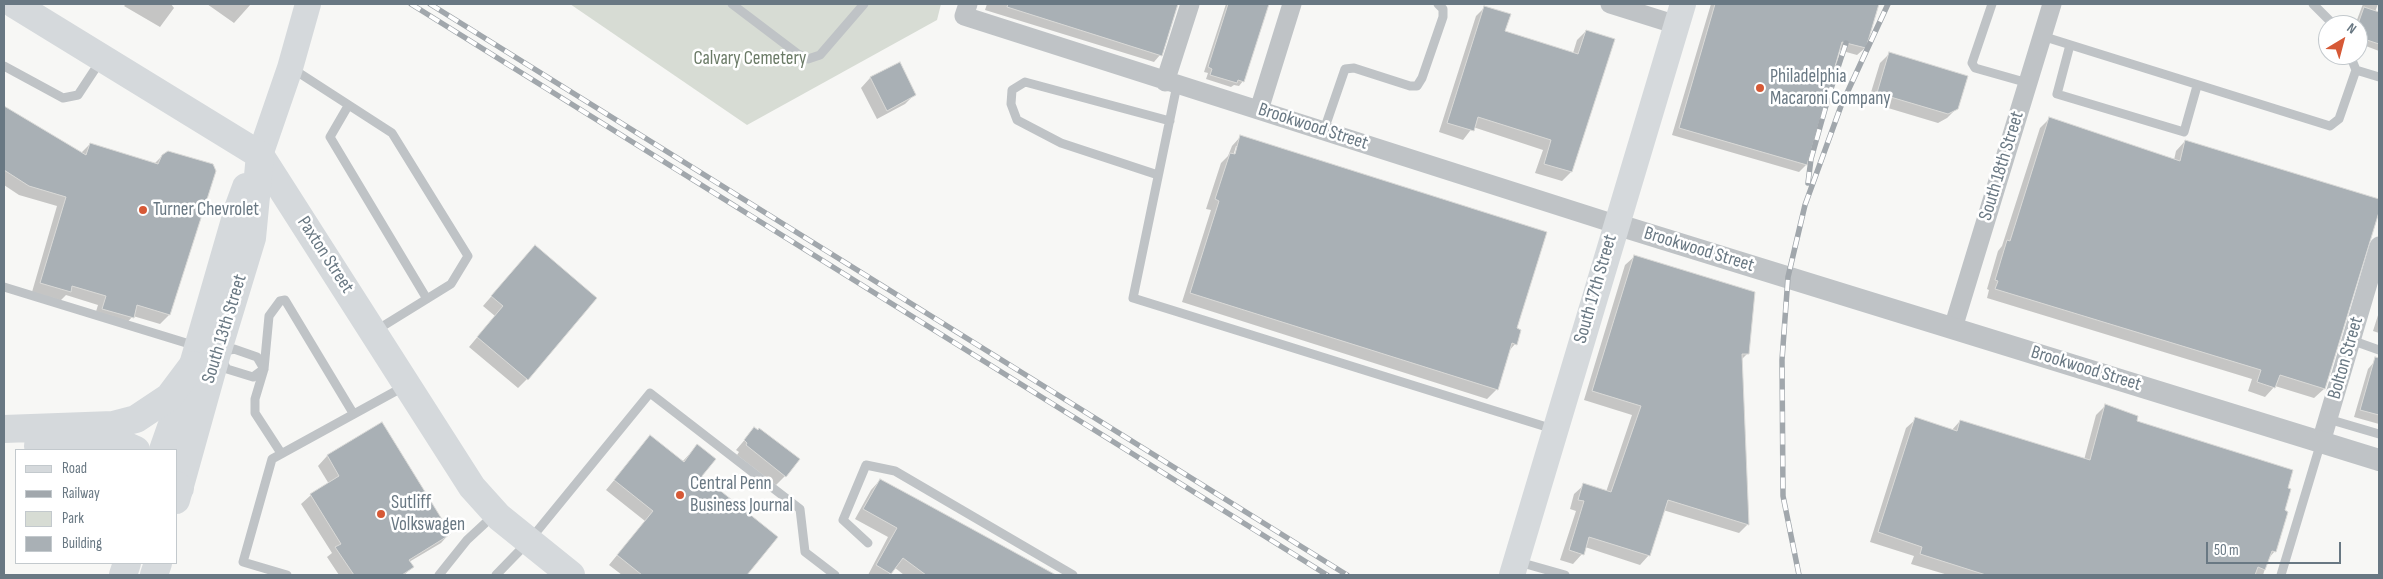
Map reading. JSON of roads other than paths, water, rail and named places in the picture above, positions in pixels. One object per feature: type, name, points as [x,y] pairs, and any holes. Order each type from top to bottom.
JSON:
[{"type":"main road","name":"Paxton Street","points":[[14,4],[103,56],[260,155],[472,487],[496,514],[571,575]]},
{"type":"main road","name":"South 13th Street","points":[[178,486],[203,355],[239,206],[260,155],[290,68],[307,9]]},
{"type":"main road","name":"South 17th Street","points":[[1514,568],[1615,224],[1680,14]]},
{"type":"main road","name":"South 13th Street","points":[[163,449],[203,355]]},
{"type":"main road","points":[[4,429],[113,425],[136,420],[170,397],[203,355]]},
{"type":"main road","points":[[59,428],[116,441],[134,449]]},
{"type":"main road","points":[[4,448],[61,445],[83,449]]},
{"type":"street","points":[[1171,83],[1190,4]]},
{"type":"street","points":[[1259,110],[1292,4]]},
{"type":"street","points":[[1610,4],[1680,14]]},
{"type":"street","name":"South 18th Street","points":[[1953,328],[2052,4]]},
{"type":"street","name":"Brookwood Street","points":[[966,10],[1171,83],[1324,130],[1615,224],[2379,460]]},
{"type":"street","name":"Bolton Street","points":[[2321,442],[2379,246]]},
{"type":"lane","points":[[732,4],[798,54],[808,59],[820,55],[864,4]]},
{"type":"lane","points":[[1324,130],[1345,69],[1354,68],[1410,86],[1417,86],[1422,78],[1443,17],[1443,9],[1438,4]]},
{"type":"lane","points":[[1992,4],[1972,63],[1975,68],[2028,83]]},
{"type":"lane","points":[[2313,4],[2324,15]]},
{"type":"lane","points":[[2042,36],[2330,126],[2339,119],[2356,70],[2354,65]]},
{"type":"lane","points":[[2070,45],[2056,94],[2184,132],[2197,86]]},
{"type":"lane","points":[[4,66],[63,98],[78,95],[103,56]]},
{"type":"lane","points":[[290,68],[392,133],[468,256],[451,284],[374,332]]},
{"type":"lane","points":[[2356,70],[2379,76]]},
{"type":"lane","points":[[1158,175],[1061,143],[1017,120],[1011,104],[1012,90],[1025,82],[1170,121]]},
{"type":"lane","points":[[1171,83],[1170,121],[1134,298],[1555,430]]},
{"type":"lane","points":[[348,106],[330,137],[427,299]]},
{"type":"lane","points":[[4,287],[203,355],[228,370],[253,377],[264,370]]},
{"type":"lane","points":[[281,453],[256,413],[255,399],[264,370],[269,316],[276,304],[285,300],[353,413]]},
{"type":"lane","points":[[2351,340],[2379,350]]},
{"type":"lane","points":[[203,355],[234,349],[257,357],[264,370]]},
{"type":"lane","points":[[287,575],[243,562],[272,459],[353,413],[408,385]]},
{"type":"lane","points":[[496,575],[529,541],[650,392],[800,509],[805,552],[836,575]]},
{"type":"lane","points":[[2328,419],[2379,434]]},
{"type":"lane","points":[[2281,575],[2321,442]]},
{"type":"lane","points":[[868,543],[844,520],[866,465],[895,470],[1073,575]]},
{"type":"lane","points":[[439,575],[467,540],[496,514]]},
{"type":"lane","points":[[1514,568],[1564,575]]},
{"type":"railway","points":[[411,4],[1327,575]]},
{"type":"railway","points":[[430,4],[1347,575]]},
{"type":"railway","points":[[1799,575],[1783,496],[1782,360],[1788,277],[1805,205],[1841,106],[1888,4]]},
{"type":"railway","points":[[1808,183],[1811,159],[1846,43]]},
{"type":"place","name":"Philadelphia Macaroni Company","points":[[1760,88]]},
{"type":"place","name":"Turner Chevrolet","points":[[143,210]]},
{"type":"place","name":"Central Penn Business Journal","points":[[680,495]]},
{"type":"place","name":"Sutliff Volkswagen","points":[[381,514]]},
{"type":"park label","name":"Calvary Cemetery","points":[[750,59]]}]
